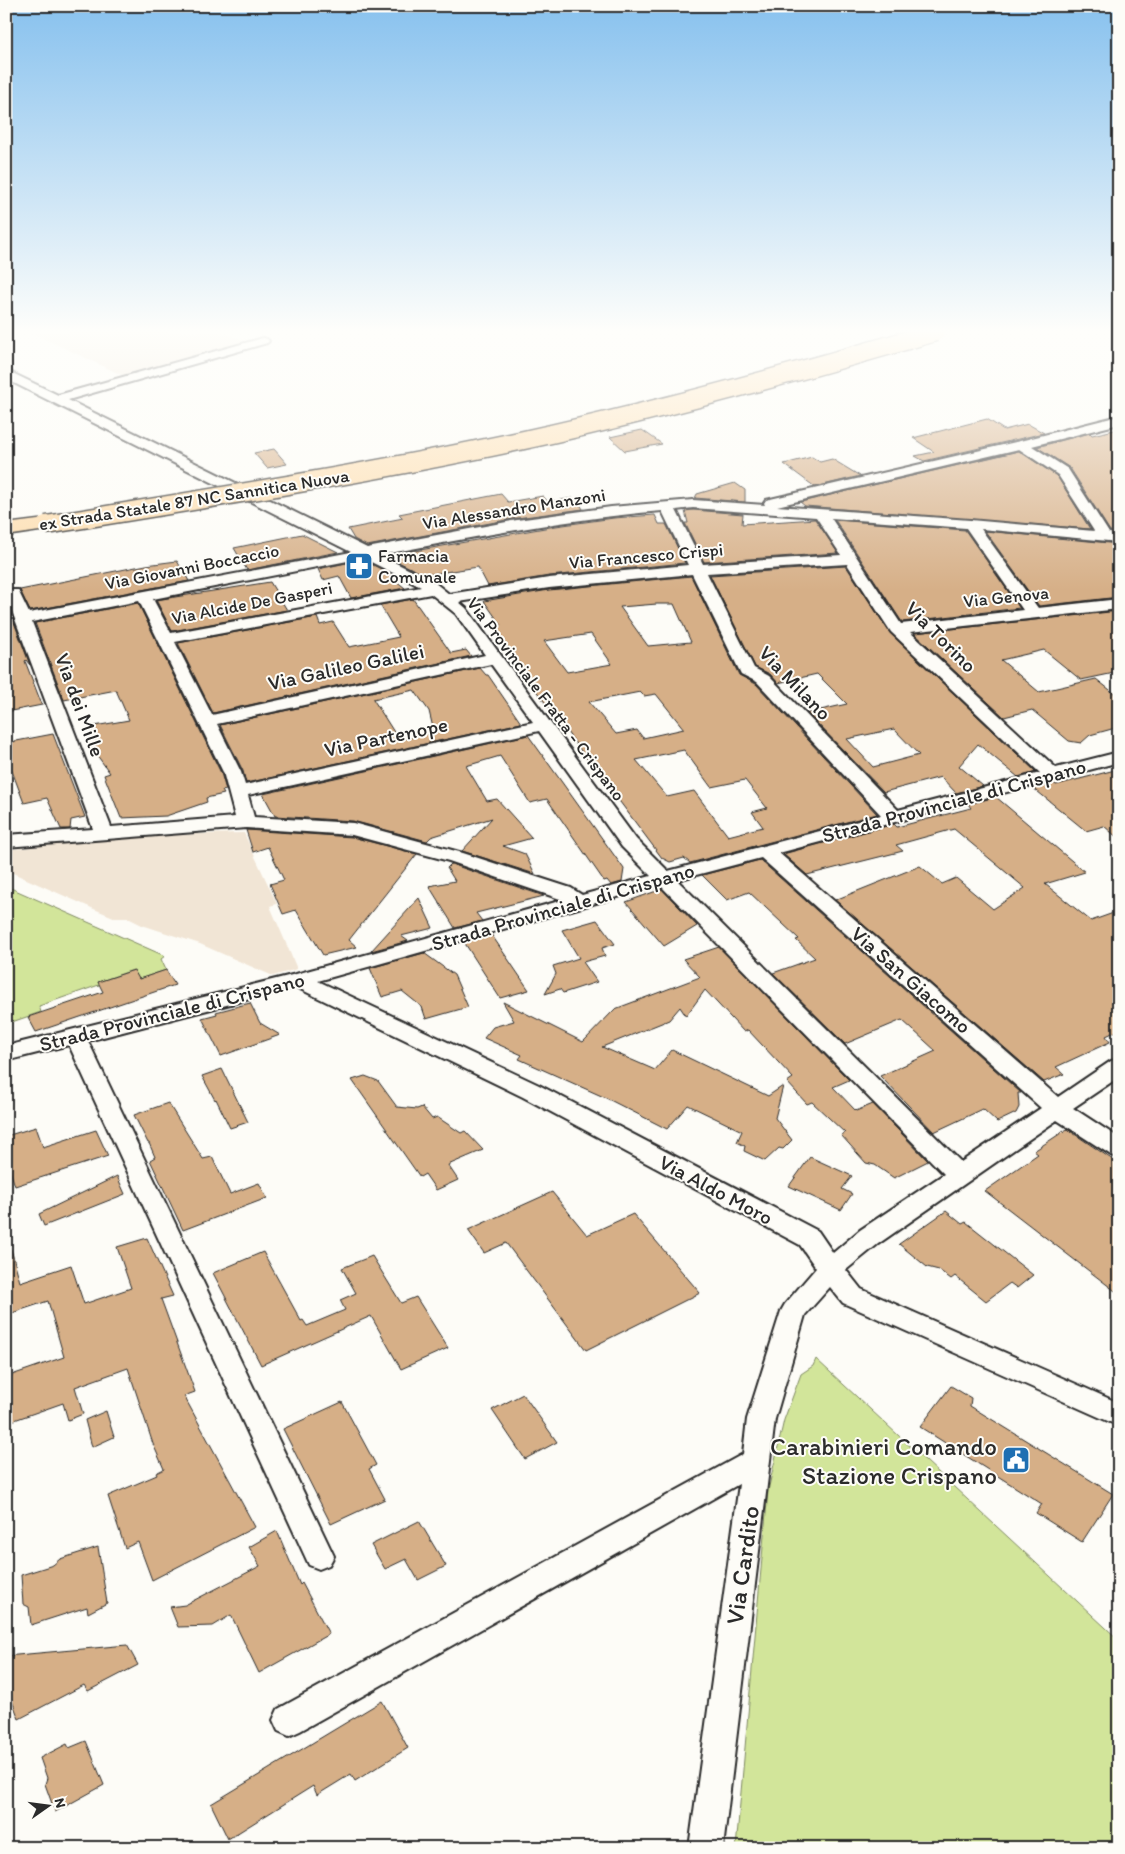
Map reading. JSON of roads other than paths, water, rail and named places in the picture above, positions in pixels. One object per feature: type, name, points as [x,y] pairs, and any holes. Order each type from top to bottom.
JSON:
[{"type":"highway","name":"ex Strada Statale 87 NC Sannitica Nuova","points":[[6,530],[358,473],[614,419]]},
{"type":"street","name":"Via Provinciale Fratta - Crispano","points":[[96,419],[367,553],[440,594],[461,611],[629,843],[960,1176]]},
{"type":"street","points":[[750,507],[1119,420]]},
{"type":"street","points":[[1021,444],[1063,472],[1104,536]]},
{"type":"street","name":"Via Alessandro Manzoni","points":[[367,553],[517,524],[693,504],[820,512],[1119,538]]},
{"type":"street","name":"Via Milano","points":[[667,506],[747,671],[763,679],[894,817]]},
{"type":"street","name":"Via Torino","points":[[820,512],[897,629],[1052,774]]},
{"type":"street","points":[[970,524],[1034,614]]},
{"type":"street","name":"Via Giovanni Boccaccio","points":[[24,619],[367,553]]},
{"type":"street","name":"Via Francesco Crispi","points":[[440,594],[698,569],[851,558]]},
{"type":"street","name":"Via dei Mille","points":[[14,593],[104,833]]},
{"type":"street","name":"Via Alcide De Gasperi","points":[[166,639],[440,594]]},
{"type":"street","points":[[144,596],[232,772],[246,822]]},
{"type":"street","name":"Via Genova","points":[[897,629],[1119,604]]},
{"type":"street","name":"Via Galileo Galilei","points":[[207,721],[495,658]]},
{"type":"street","name":"Via Partenope","points":[[238,792],[544,725]]},
{"type":"street","name":"Strada Provinciale di Crispano","points":[[6,1054],[298,980],[664,878],[1119,757]]},
{"type":"street","points":[[6,841],[246,822],[353,829],[456,857],[564,892],[581,902]]},
{"type":"street","name":"Via San Giacomo","points":[[766,852],[1056,1108],[1119,1149]]},
{"type":"street","name":"Via Aldo Moro","points":[[298,980],[531,1091],[809,1238],[852,1296],[1119,1415]]},
{"type":"street","points":[[76,1036],[319,1556]]},
{"type":"street","name":"Via Cardito","points":[[706,1848],[761,1419],[794,1312],[830,1268],[869,1237],[1119,1066]]},
{"type":"street","points":[[289,1720],[756,1461]]},
{"type":"place","name":"Farmacia Comunale","points":[[359,566]]},
{"type":"place","name":"Carabinieri Comando Stazione Crispano","points":[[1016,1460]]}]
